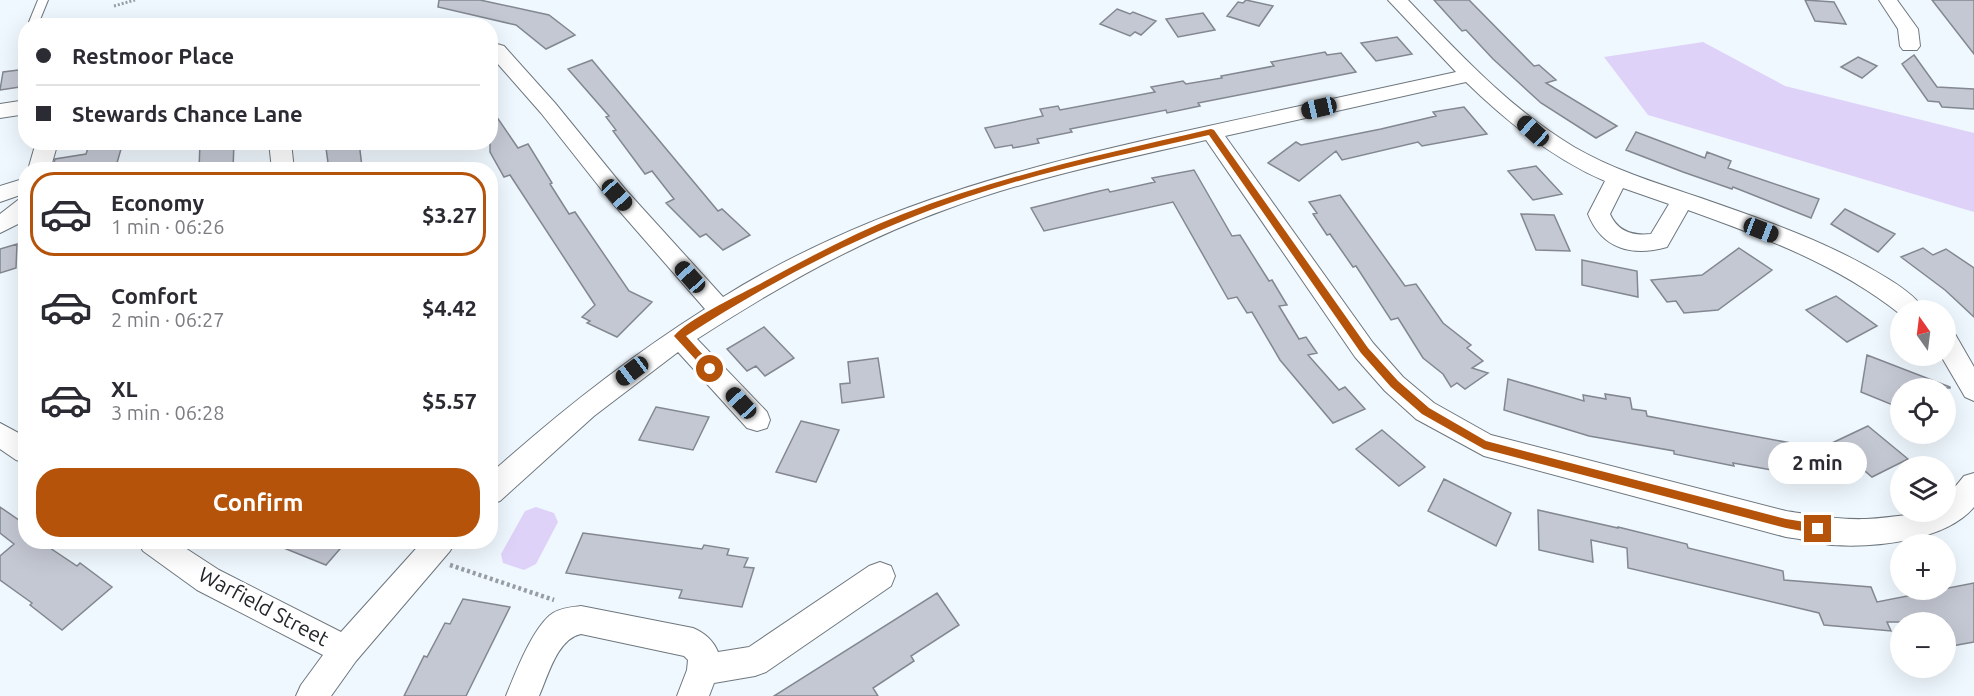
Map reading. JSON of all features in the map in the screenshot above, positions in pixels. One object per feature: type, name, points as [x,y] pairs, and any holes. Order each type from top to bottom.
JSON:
[{"type":"street","points":[[1398,0],[1470,75],[1533,131],[1594,167],[1818,253],[1876,284],[1898,300]]},
{"type":"street","points":[[1888,0],[1908,29],[1910,46]]},
{"type":"street","points":[[498,52],[548,108],[617,195],[720,310]]},
{"type":"street","points":[[498,484],[539,445],[591,402],[679,336],[720,310],[824,254],[905,216],[965,195],[1081,161],[1470,75]]},
{"type":"street","points":[[0,111],[18,108]]},
{"type":"street","points":[[1211,132],[1364,350],[1394,384],[1425,411],[1484,445],[1786,524],[1834,532],[1870,532],[1905,527],[1932,519],[1958,505],[1974,485]]},
{"type":"street","points":[[1618,177],[1599,214],[1602,225],[1612,235],[1627,242],[1645,244],[1659,240],[1683,200]]},
{"type":"street","points":[[0,194],[18,188]]},
{"type":"street","points":[[0,225],[18,214]]},
{"type":"street","points":[[679,336],[757,420]]},
{"type":"street","points":[[1956,358],[1974,390]]},
{"type":"street","points":[[0,434],[18,446]]},
{"type":"street","name":"Warfield Street","points":[[163,549],[208,580],[345,650]]},
{"type":"street","points":[[312,696],[345,650],[433,549]]},
{"type":"street","points":[[698,683],[755,661],[880,576]]},
{"type":"street","points":[[522,696],[551,636],[564,623],[581,620],[693,643],[704,655],[698,683]]},
{"type":"lane","points":[[35,18],[43,0]]},
{"type":"path","points":[[114,6],[135,0]]},
{"type":"path","points":[[433,549],[563,603]]},
{"type":"shaded area","points":[[1703,42],[1785,86],[1974,133],[1974,212],[1648,115],[1604,57]]},
{"type":"shaded area","points":[[536,507],[554,513],[558,522],[536,564],[524,570],[503,563],[501,554],[525,511]]},
{"type":"building","points":[[439,0],[480,0],[549,15],[575,35],[546,49],[516,25],[498,21],[498,18],[486,18],[438,7]]},
{"type":"building","points":[[1246,0],[1273,6],[1259,26],[1227,16],[1238,2],[1243,3]]},
{"type":"building","points":[[1434,0],[1469,0],[1534,66],[1539,65],[1556,80],[1546,83],[1617,126],[1596,138],[1541,103],[1493,59],[1466,30],[1462,31]]},
{"type":"building","points":[[1805,0],[1834,2],[1846,24],[1815,21]]},
{"type":"building","points":[[1932,0],[1974,0],[1974,54]]},
{"type":"building","points":[[1117,9],[1130,14],[1133,12],[1156,21],[1141,35],[1135,32],[1130,36],[1100,24]]},
{"type":"building","points":[[1203,13],[1215,30],[1178,37],[1166,19]]},
{"type":"building","points":[[1397,37],[1412,54],[1376,61],[1361,43]]},
{"type":"building","points":[[1325,52],[1327,55],[1341,53],[1356,72],[1198,103],[1200,106],[1167,113],[1166,110],[1070,129],[1072,132],[1037,139],[1039,143],[1013,148],[1012,145],[995,148],[985,128],[1043,116],[1040,109],[1058,106],[1060,110],[1155,92],[1151,87],[1183,81],[1186,84],[1222,78],[1221,76],[1274,66],[1271,62]]},
{"type":"building","points":[[1914,55],[1937,87],[1974,89],[1974,109],[1942,107],[1939,102],[1928,101],[1902,64]]},
{"type":"building","points":[[1858,57],[1877,66],[1862,78],[1841,67]]},
{"type":"building","points":[[592,60],[718,211],[722,209],[750,235],[723,250],[706,234],[700,237],[666,203],[674,199],[652,171],[645,174],[613,131],[616,130],[606,117],[609,116],[568,69]]},
{"type":"building","points":[[18,70],[18,87],[0,90],[3,72]]},
{"type":"building","points":[[1464,107],[1487,134],[1422,146],[1418,142],[1342,160],[1336,151],[1299,181],[1268,163],[1296,142],[1301,145],[1381,129],[1436,116],[1433,112]]},
{"type":"building","points":[[498,119],[518,148],[528,144],[569,214],[575,212],[629,291],[652,302],[617,337],[587,323],[590,321],[582,317],[595,305],[510,175],[504,177],[498,162],[496,162],[490,150],[498,150]]},
{"type":"building","points":[[1636,132],[1705,158],[1707,152],[1731,161],[1728,168],[1819,199],[1811,218],[1733,187],[1732,189],[1626,150]]},
{"type":"building","points":[[87,150],[121,150],[117,162],[54,162],[55,159],[86,154]]},
{"type":"building","points":[[200,150],[234,150],[233,162],[199,162]]},
{"type":"building","points":[[326,150],[360,150],[361,162],[328,162]]},
{"type":"building","points":[[1536,166],[1562,194],[1533,200],[1508,171]]},
{"type":"building","points":[[1194,170],[1232,236],[1240,235],[1269,281],[1272,280],[1287,305],[1279,306],[1299,339],[1306,337],[1317,353],[1308,355],[1339,390],[1345,387],[1365,409],[1333,423],[1280,360],[1252,312],[1247,313],[1237,297],[1228,299],[1173,202],[1044,231],[1031,208],[1108,189],[1110,192],[1155,182],[1152,178]]},
{"type":"building","points":[[1340,195],[1405,286],[1416,284],[1443,323],[1471,345],[1467,348],[1483,361],[1472,368],[1488,373],[1465,389],[1457,383],[1451,387],[1443,374],[1423,358],[1398,318],[1391,320],[1356,266],[1353,267],[1313,214],[1317,213],[1309,202]]},
{"type":"building","points":[[1845,209],[1895,234],[1878,252],[1831,224]]},
{"type":"building","points":[[1521,214],[1554,215],[1570,251],[1536,250]]},
{"type":"building","points":[[17,244],[16,268],[0,273],[0,249]]},
{"type":"building","points":[[1739,248],[1772,270],[1718,310],[1684,313],[1676,301],[1667,302],[1651,280],[1702,275]]},
{"type":"building","points":[[1923,248],[1933,255],[1946,249],[1974,268],[1974,317],[1945,290],[1901,257]]},
{"type":"building","points":[[1582,260],[1637,271],[1638,297],[1582,285]]},
{"type":"building","points":[[1836,296],[1877,326],[1847,342],[1806,310]]},
{"type":"building","points":[[764,327],[794,358],[765,376],[756,366],[747,371],[727,349]]},
{"type":"building","points":[[1867,355],[1890,364],[1890,366],[1927,378],[1890,378],[1890,404],[1861,392]]},
{"type":"building","points":[[878,358],[884,397],[842,403],[840,384],[850,383],[848,362]]},
{"type":"building","points":[[1508,379],[1584,401],[1583,395],[1606,399],[1605,394],[1630,398],[1632,409],[1646,411],[1647,416],[1812,447],[1821,479],[1733,463],[1734,466],[1674,454],[1674,451],[1589,436],[1504,410]]},
{"type":"building","points":[[656,407],[709,417],[693,450],[639,440]]},
{"type":"building","points":[[801,421],[839,430],[816,482],[776,472]]},
{"type":"building","points":[[1868,426],[1904,456],[1890,456],[1890,468],[1872,477],[1832,443]]},
{"type":"building","points":[[1382,430],[1425,467],[1399,486],[1356,449]]},
{"type":"building","points":[[1444,479],[1511,513],[1496,546],[1428,511]]},
{"type":"building","points":[[0,507],[18,519],[18,549],[52,549],[77,566],[80,563],[112,587],[62,630],[30,605],[32,603],[0,580],[0,556],[14,544],[0,533]]},
{"type":"building","points":[[1538,510],[1687,544],[1688,548],[1783,571],[1784,580],[1871,587],[1877,602],[1890,599],[1956,600],[1956,587],[1974,583],[1974,642],[1956,645],[1956,612],[1890,612],[1890,622],[1887,622],[1890,631],[1824,625],[1819,613],[1628,568],[1627,548],[1591,540],[1593,562],[1539,550]]},
{"type":"building","points":[[583,533],[702,549],[704,545],[729,549],[727,555],[748,558],[744,567],[754,568],[742,607],[679,598],[682,590],[566,573]]},
{"type":"building","points":[[286,549],[340,549],[326,565]]},
{"type":"building","points":[[937,593],[959,625],[911,656],[914,661],[873,688],[878,696],[774,696]]},
{"type":"building","points":[[463,599],[510,607],[466,696],[404,696],[424,656],[427,657],[445,623],[450,624]]},
{"type":"route","points":[[710,369],[679,336],[720,310],[824,254],[905,216],[1022,177],[1081,161],[1211,132],[1364,350],[1394,384],[1425,411],[1484,445],[1786,524],[1818,529]]}]
